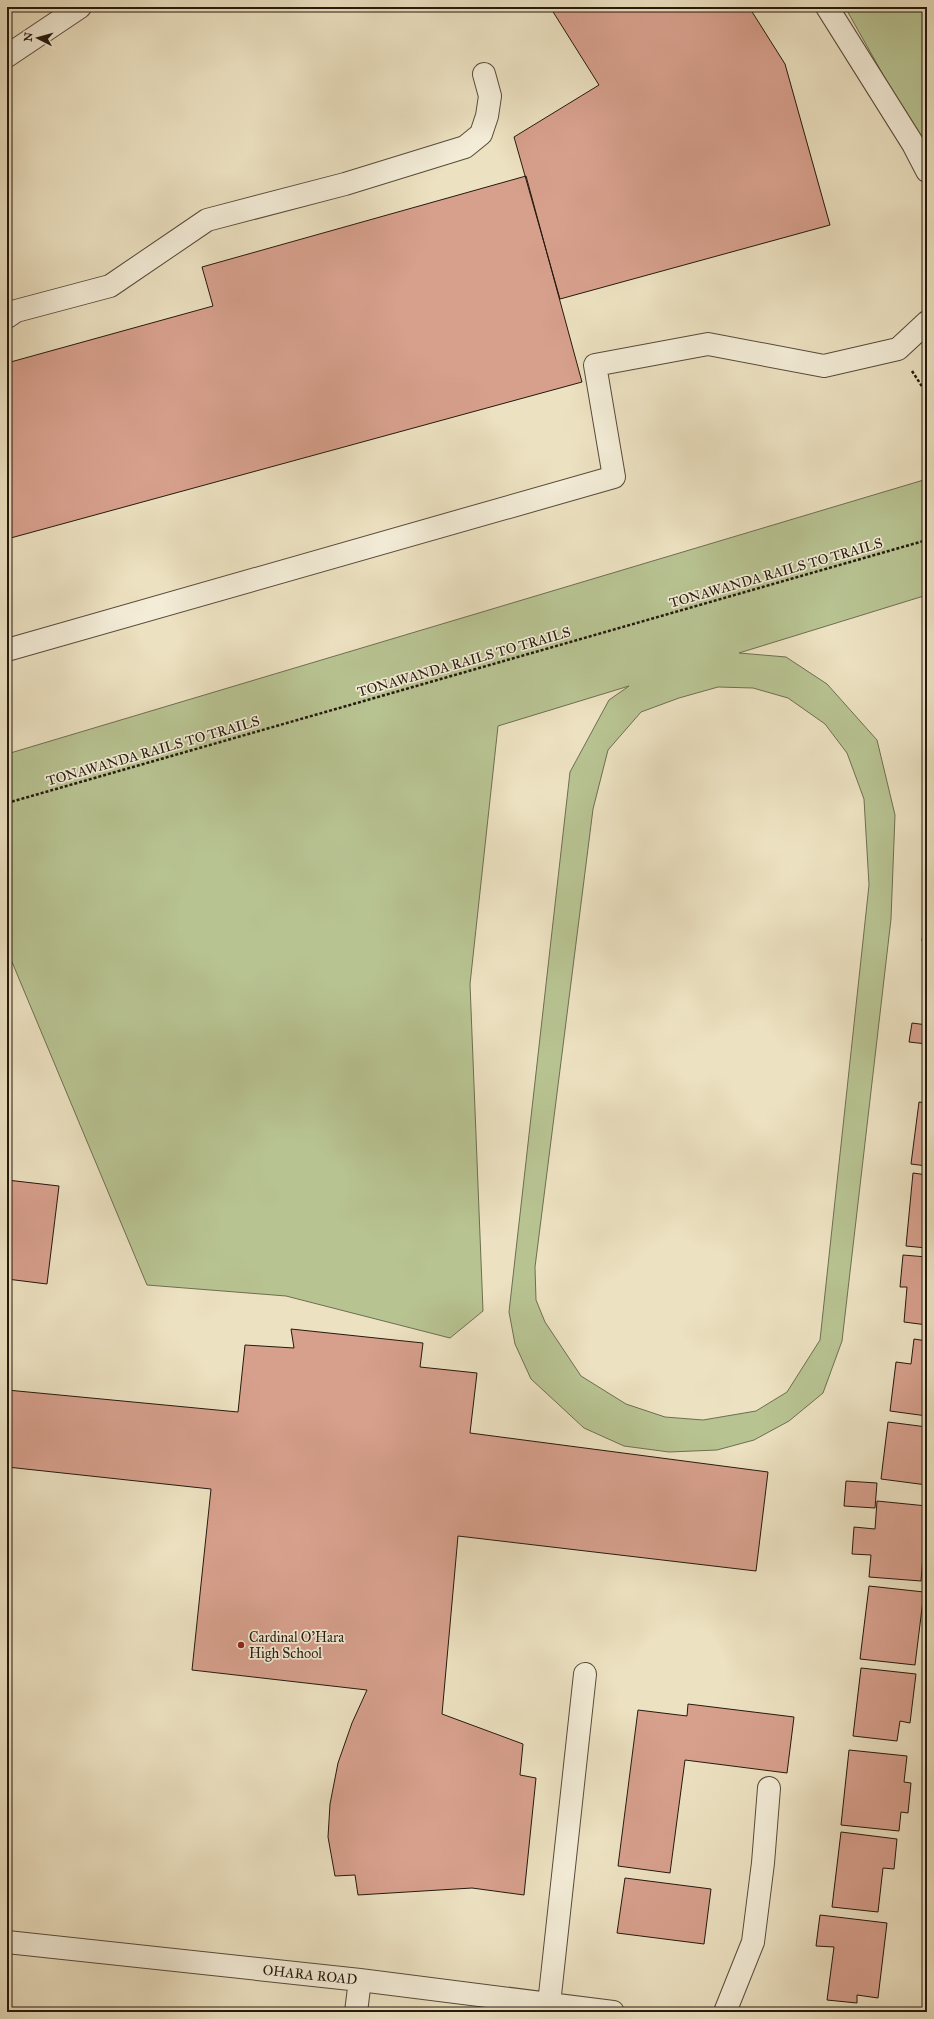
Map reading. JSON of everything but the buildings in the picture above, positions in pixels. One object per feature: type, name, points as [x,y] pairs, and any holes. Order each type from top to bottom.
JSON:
[{"type":"street","points":[[7,56],[80,7]]},
{"type":"street","points":[[827,7],[913,144],[927,171]]},
{"type":"street","points":[[7,317],[16,311],[110,286],[207,220],[345,184],[465,147],[481,134],[487,116],[490,96],[484,74]]},
{"type":"street","points":[[7,650],[614,478],[595,364],[708,344],[824,366],[898,349],[927,322]]},
{"type":"street","points":[[549,2004],[585,1674]]},
{"type":"street","points":[[725,2012],[753,1942],[763,1862],[769,1788]]},
{"type":"street","name":"OHARA ROAD","points":[[7,1942],[360,1980],[613,2012]]},
{"type":"street","points":[[356,2012],[360,1980]]},
{"type":"path","name":"TONAWANDA RAILS TO TRAILS","points":[[7,803],[927,540]]},
{"type":"green space","points":[[845,7],[927,7],[927,153]]},
{"type":"green space","points":[[927,479],[927,595],[739,653],[786,657],[827,684],[877,740],[895,815],[891,919],[842,1341],[823,1393],[789,1421],[754,1440],[717,1450],[669,1452],[624,1446],[584,1428],[531,1379],[515,1344],[509,1312],[570,772],[609,700],[629,686],[498,726],[470,984],[483,1311],[450,1338],[286,1296],[147,1285],[7,950],[7,754]],"holes":[[[718,687],[753,688],[788,698],[825,724],[847,753],[864,799],[869,885],[820,1340],[787,1392],[756,1411],[703,1420],[665,1417],[626,1404],[581,1376],[545,1322],[536,1300],[535,1267],[593,809],[608,750],[641,712],[679,698]]]},
{"type":"place","name":"Cardinal O'Hara High School","points":[[241,1645]]}]
